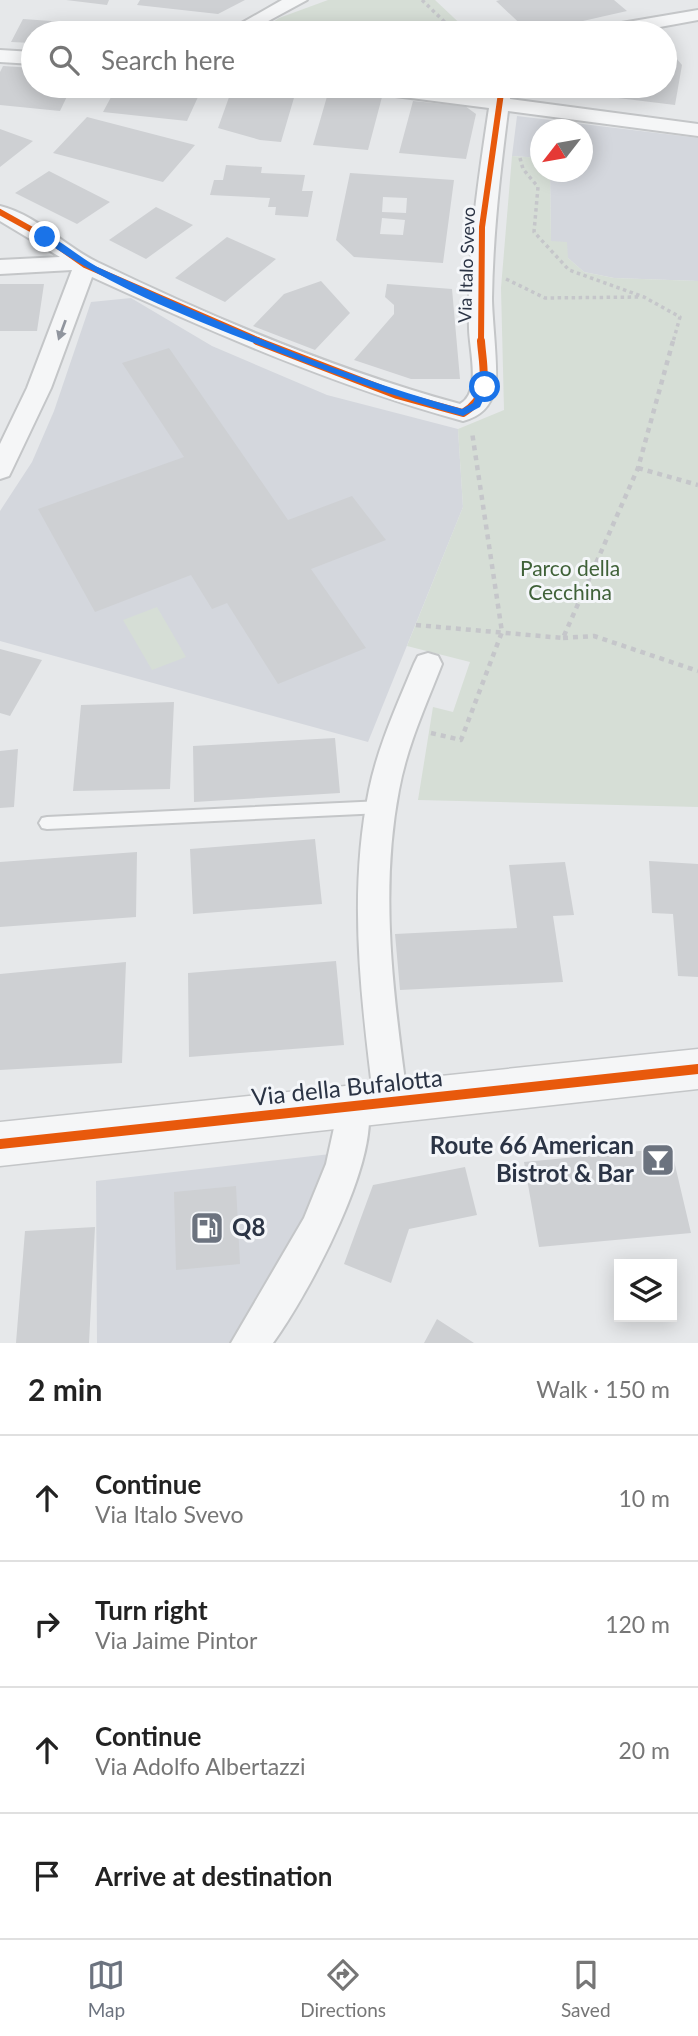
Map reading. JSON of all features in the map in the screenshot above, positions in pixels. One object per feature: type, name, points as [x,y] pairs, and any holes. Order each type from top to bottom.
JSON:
[{"type":"street","points":[[254,21],[298,0]]},
{"type":"street","points":[[665,21],[698,15]]},
{"type":"street","points":[[0,55],[21,57]]},
{"type":"street","name":"Via Italo Svevo","points":[[460,413],[477,405],[485,387],[480,328],[482,227],[499,98]]},
{"type":"street","points":[[522,98],[698,130]]},
{"type":"street","points":[[0,212],[45,237],[83,264],[209,322],[315,365],[460,413]]},
{"type":"street","points":[[0,267],[83,264]]},
{"type":"street","points":[[0,470],[11,426],[83,264]]},
{"type":"street","points":[[250,1343],[276,1303],[324,1213],[349,1147],[372,1105],[376,851],[382,807],[396,747],[428,664]]},
{"type":"street","name":"Via della Bufalotta","points":[[0,1144],[698,1069]]},
{"type":"lane","points":[[47,823],[382,807]]},
{"type":"path","points":[[422,0],[442,21]]},
{"type":"path","points":[[520,157],[523,170],[538,187],[534,233],[569,270],[644,297],[680,317],[638,468],[563,638]]},
{"type":"path","points":[[481,276],[511,279],[545,298],[644,297]]},
{"type":"path","points":[[429,732],[461,740],[502,632],[471,425],[460,413]]},
{"type":"path","points":[[638,468],[698,485]]},
{"type":"path","points":[[416,625],[563,638],[594,636],[698,671]]},
{"type":"shaded area","points":[[517,116],[542,119],[530,119],[530,157],[512,156]]},
{"type":"shaded area","points":[[593,125],[698,138],[698,281],[614,278],[584,272],[551,241],[550,182],[593,182]]},
{"type":"shaded area","points":[[131,298],[212,346],[327,395],[458,429],[463,507],[368,742],[0,641],[0,511],[32,462],[54,411],[91,302]]},
{"type":"shaded area","points":[[339,1153],[238,1343],[97,1343],[96,1181]]},
{"type":"green space","points":[[328,0],[435,0],[457,21],[275,21]]},
{"type":"green space","name":"Parco della Cecchina","points":[[512,156],[530,157],[530,182],[550,182],[551,241],[567,242],[568,258],[584,272],[614,278],[698,281],[698,807],[418,800],[433,707],[453,712],[470,662],[407,646],[463,507],[458,429],[504,410],[501,288]]},
{"type":"green space","points":[[157,607],[186,657],[152,670],[123,620]]},
{"type":"building","points":[[66,0],[109,0],[107,5]]},
{"type":"building","points":[[140,0],[245,0],[218,14],[137,5]]},
{"type":"building","points":[[614,0],[627,11],[583,21],[517,21],[496,1]]},
{"type":"building","points":[[21,23],[21,42],[11,42]]},
{"type":"building","points":[[677,59],[682,65],[677,94]]},
{"type":"building","points":[[3,66],[21,67],[21,98],[66,98],[60,111],[0,105],[0,72]]},
{"type":"building","points":[[111,98],[198,98],[187,121],[103,112]]},
{"type":"building","points":[[229,98],[294,98],[281,142],[260,140],[218,128]]},
{"type":"building","points":[[327,98],[382,98],[368,150],[313,145]]},
{"type":"building","points":[[618,98],[676,98],[675,105]]},
{"type":"building","points":[[413,101],[465,106],[476,114],[466,159],[399,153]]},
{"type":"building","points":[[87,117],[195,145],[163,182],[53,153]]},
{"type":"building","points":[[0,129],[33,141],[0,167]]},
{"type":"building","points":[[226,165],[262,167],[261,173],[305,175],[302,191],[313,191],[308,217],[275,215],[276,207],[268,207],[270,198],[210,195],[214,180],[223,180]]},
{"type":"building","points":[[49,171],[110,202],[77,224],[15,193]]},
{"type":"building","points":[[350,173],[454,180],[443,263],[354,257],[336,240]],"holes":[[[383,197],[407,198],[406,213],[382,212]],[[382,218],[405,220],[403,235],[380,234]]]},
{"type":"building","points":[[156,207],[193,225],[146,259],[109,240]]},
{"type":"building","points":[[227,237],[276,259],[225,302],[175,278]]},
{"type":"building","points":[[321,281],[350,313],[315,350],[253,326],[284,294]]},
{"type":"building","points":[[0,284],[44,284],[37,331],[0,331]]},
{"type":"building","points":[[387,284],[452,289],[460,379],[411,379],[354,360],[394,314],[394,305],[385,297]]},
{"type":"building","points":[[169,348],[288,520],[352,496],[386,540],[311,569],[366,648],[278,684],[227,603],[212,609],[191,575],[95,612],[38,509],[184,457],[122,363]]},
{"type":"building","points":[[0,649],[42,660],[10,716],[0,713]]},
{"type":"building","points":[[174,702],[170,789],[73,791],[81,705]]},
{"type":"building","points":[[335,738],[340,793],[194,802],[193,746]]},
{"type":"building","points":[[18,749],[14,807],[0,808],[0,751]]},
{"type":"building","points":[[315,839],[322,904],[193,914],[190,849]]},
{"type":"building","points":[[137,852],[136,917],[0,927],[0,862]]},
{"type":"building","points":[[649,861],[698,864],[698,977],[678,976],[673,914],[652,913]]},
{"type":"building","points":[[565,862],[574,915],[553,916],[563,982],[400,990],[395,934],[517,928],[509,865]]},
{"type":"building","points":[[336,961],[344,1045],[189,1057],[188,973]]},
{"type":"building","points":[[126,962],[122,1063],[0,1070],[0,974]]},
{"type":"building","points":[[671,1148],[691,1233],[539,1247],[524,1162]]},
{"type":"building","points":[[465,1167],[477,1215],[409,1229],[391,1283],[344,1264],[373,1185]]},
{"type":"building","name":"Q8","points":[[236,1186],[240,1264],[176,1270],[174,1192]]},
{"type":"building","points":[[95,1227],[89,1343],[16,1343],[25,1231]]},
{"type":"building","points":[[437,1319],[474,1343],[424,1343]]},
{"type":"cycle path","points":[[0,212],[45,237],[85,265],[209,322],[397,395],[463,413],[477,405],[484,387],[480,328],[482,227],[500,98]]},
{"type":"cycle path","points":[[0,1144],[698,1069]]},
{"type":"place","name":"Route 66 American Bistrot & Bar","points":[[658,1160]]},
{"type":"place","name":"Q8","points":[[207,1228]]},
{"type":"route","points":[[45,237],[85,265],[209,322],[397,395],[463,413],[477,405],[485,387]]}]
